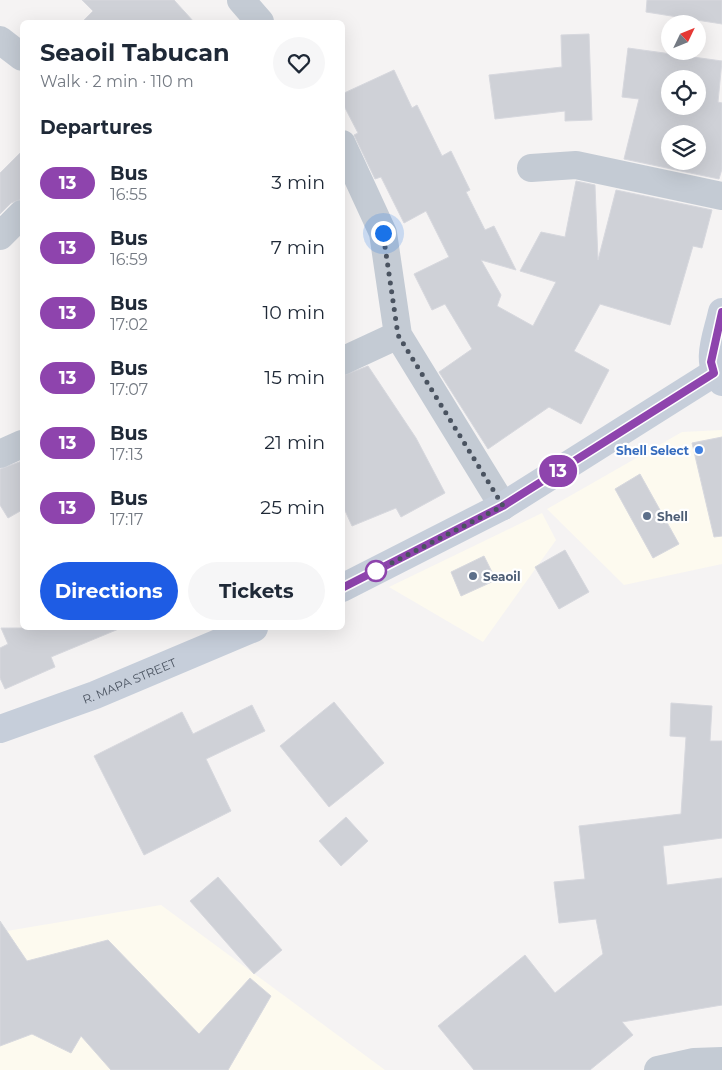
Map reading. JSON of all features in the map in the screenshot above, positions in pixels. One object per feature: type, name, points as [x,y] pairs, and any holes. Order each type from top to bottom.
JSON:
[{"type":"main road","points":[[345,586],[503,506],[718,377],[711,362],[722,312]]},
{"type":"main road","name":"R. MAPA STREET","points":[[0,729],[95,695],[249,630]]},
{"type":"street","points":[[241,0],[258,20]]},
{"type":"street","points":[[0,40],[20,55]]},
{"type":"street","points":[[345,151],[383,233],[398,335],[503,506]]},
{"type":"street","points":[[531,168],[576,165],[722,196]]},
{"type":"street","points":[[0,236],[20,216]]},
{"type":"street","points":[[345,360],[398,335]]},
{"type":"street","points":[[0,454],[20,445]]},
{"type":"street","points":[[658,1070],[694,1062],[722,1061]]},
{"type":"shaded area","points":[[722,430],[722,564],[624,585],[547,509],[682,432]]},
{"type":"shaded area","points":[[542,513],[556,540],[483,642],[389,587]]},
{"type":"shaded area","points":[[161,905],[385,1070],[0,1070],[0,924],[7,931]]},
{"type":"building","points":[[82,0],[174,0],[192,20],[84,20],[93,11]]},
{"type":"building","points":[[647,0],[722,0],[722,24],[706,21],[706,15],[665,15],[646,12]]},
{"type":"building","points":[[589,34],[592,120],[565,121],[565,111],[495,119],[489,75],[562,67],[561,35]]},
{"type":"building","points":[[628,48],[661,53],[661,60],[706,59],[722,61],[718,102],[722,103],[722,169],[719,179],[676,170],[706,170],[706,125],[661,125],[661,167],[624,159],[639,99],[622,97]]},
{"type":"building","points":[[394,70],[412,108],[417,105],[442,156],[451,151],[470,190],[466,192],[485,230],[494,226],[516,270],[481,260],[501,295],[497,306],[533,326],[556,282],[520,271],[541,232],[565,237],[576,181],[595,185],[598,260],[616,190],[712,210],[702,248],[693,246],[670,325],[600,304],[574,351],[609,370],[581,424],[549,407],[488,449],[439,372],[472,349],[445,304],[432,310],[414,274],[449,257],[426,211],[404,223],[381,177],[375,179],[354,135],[358,133],[345,108],[345,93]]},
{"type":"building","points":[[20,153],[20,200],[11,203],[0,214],[0,173]]},
{"type":"building","points":[[368,366],[416,438],[445,493],[401,517],[396,508],[352,526],[345,511],[345,375]]},
{"type":"building","points":[[722,437],[722,536],[714,537],[692,443]]},
{"type":"building","points":[[20,462],[20,511],[8,518],[0,505],[0,469]]},
{"type":"building","name":"Shell","points":[[640,474],[679,544],[653,558],[615,489]]},
{"type":"building","points":[[565,550],[589,592],[559,609],[535,567]]},
{"type":"building","name":"Seaoil","points":[[484,556],[496,580],[461,596],[451,572]]},
{"type":"building","points":[[1,628],[20,628],[20,630],[116,630],[51,657],[55,667],[5,689],[0,678],[0,648],[8,644]]},
{"type":"building","points":[[334,702],[384,763],[329,807],[280,746]]},
{"type":"building","points":[[671,703],[712,706],[710,741],[722,741],[722,838],[663,846],[667,885],[722,878],[722,1005],[622,1022],[633,1035],[590,1070],[474,1070],[438,1026],[525,955],[555,993],[603,954],[596,919],[559,923],[554,882],[585,879],[579,826],[681,814],[686,737],[670,736]]},
{"type":"building","points":[[252,705],[265,731],[206,759],[231,811],[144,855],[94,756],[182,712],[193,734]]},
{"type":"building","points":[[346,817],[368,841],[341,866],[319,841]]},
{"type":"building","points":[[218,877],[282,950],[254,974],[190,901]]},
{"type":"building","points":[[0,921],[27,961],[108,940],[199,1034],[250,978],[271,996],[228,1070],[111,1070],[81,1036],[71,1053],[32,1034],[0,1046]]},
{"type":"bus line","name":"13","points":[[345,586],[503,506],[714,373],[711,362],[722,312]]},
{"type":"place","name":"Shell Select","points":[[699,450]]},
{"type":"place","name":"Shell","points":[[647,516]]},
{"type":"place","name":"Seaoil","points":[[473,576]]},
{"type":"route","points":[[376,571],[503,506],[398,335],[383,233]]}]
